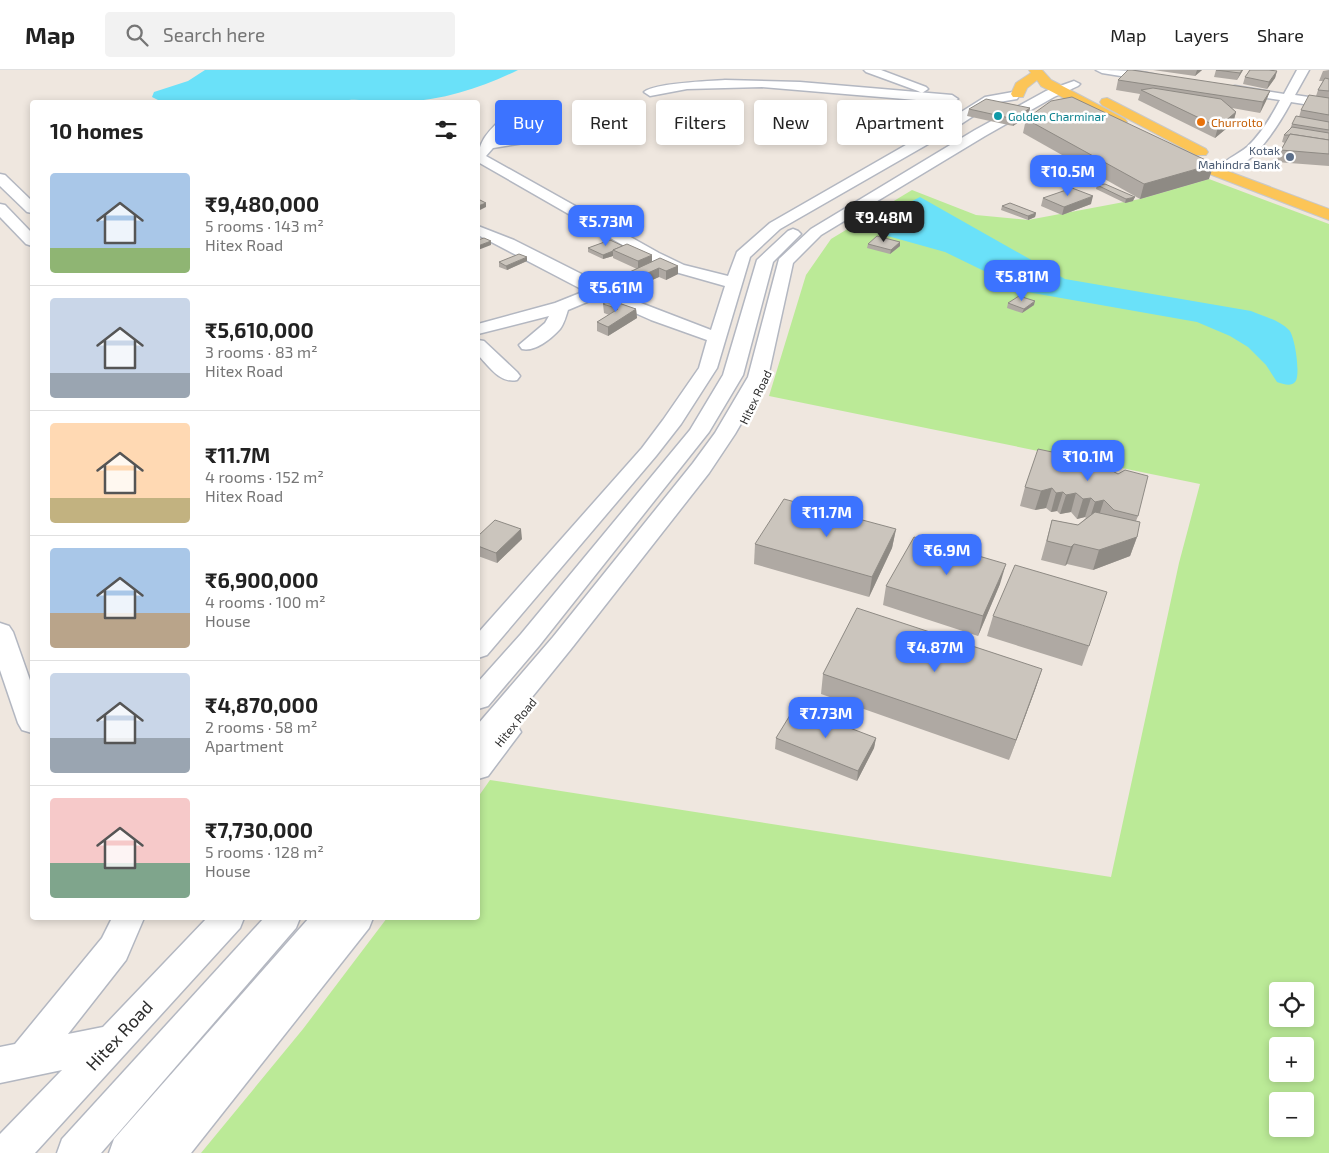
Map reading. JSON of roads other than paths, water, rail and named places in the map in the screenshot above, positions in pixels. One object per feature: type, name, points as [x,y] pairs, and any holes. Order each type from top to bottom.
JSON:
[{"type":"main road","points":[[1052,79],[1093,108],[1217,172],[1329,215]]},
{"type":"main road","points":[[1093,108],[1026,99],[1021,86],[1052,79],[1178,139],[1228,166],[1329,206]]},
{"type":"main road","points":[[1160,142],[1178,139]]},
{"type":"street","points":[[870,70],[976,108]]},
{"type":"street","points":[[1102,70],[1171,80]]},
{"type":"street","points":[[1228,166],[1237,162],[1264,138],[1303,70]]},
{"type":"street","points":[[734,72],[785,83]]},
{"type":"street","name":"Hitex Road","points":[[480,741],[562,643],[701,468],[725,434],[758,377],[786,262],[816,232],[980,133],[1052,79]]},
{"type":"street","points":[[650,92],[712,81],[785,83],[911,97],[952,99]]},
{"type":"street","points":[[1220,88],[1329,104]]},
{"type":"street","name":"Hitex Road","points":[[480,647],[655,445],[708,368],[742,256],[775,226],[944,129],[989,100],[1001,97],[1026,99],[1036,113],[825,234],[798,264],[769,373],[747,419],[701,485],[585,635],[480,766]]},
{"type":"street","name":"Hitex Road","points":[[480,697],[530,640],[699,432],[733,375],[765,260],[796,231],[954,130],[1026,99]]},
{"type":"street","points":[[489,146],[491,136],[495,132]]},
{"type":"street","points":[[480,155],[489,146],[495,145]]},
{"type":"street","points":[[480,158],[653,256],[678,268],[734,283]]},
{"type":"street","points":[[480,170],[494,166]]},
{"type":"street","points":[[0,178],[30,208]]},
{"type":"street","points":[[0,208],[30,239]]},
{"type":"street","points":[[480,231],[510,244],[599,291],[662,320],[718,338]]},
{"type":"street","points":[[480,328],[561,307],[599,291]]},
{"type":"street","points":[[528,345],[553,326],[561,307]]},
{"type":"street","points":[[480,347],[510,376]]},
{"type":"street","points":[[0,632],[30,717]]},
{"type":"street","points":[[12,1063],[114,949],[127,920]]},
{"type":"street","name":"Hitex Road","points":[[9,1153],[226,920]]},
{"type":"street","points":[[76,1153],[282,920]]},
{"type":"street","points":[[128,1153],[327,920]]},
{"type":"street","points":[[166,1153],[355,920]]},
{"type":"street","points":[[12,1063],[113,1042]]},
{"type":"water","points":[[205,70],[518,70],[463,92],[427,100],[158,100],[152,97],[154,92],[188,81]]},
{"type":"water","points":[[920,197],[1065,279],[1251,311],[1276,321],[1289,330],[1291,334],[1296,356],[1297,378],[1293,384],[1289,385],[1277,382],[1266,365],[1248,347],[1230,336],[1197,322],[1027,292],[945,252],[859,228]]},
{"type":"place","name":"Golden Charminar","points":[[998,116]]},
{"type":"place","name":"Churrolto","points":[[1201,122]]},
{"type":"place","name":"Kotak Mahindra Bank","points":[[1290,157]]}]
